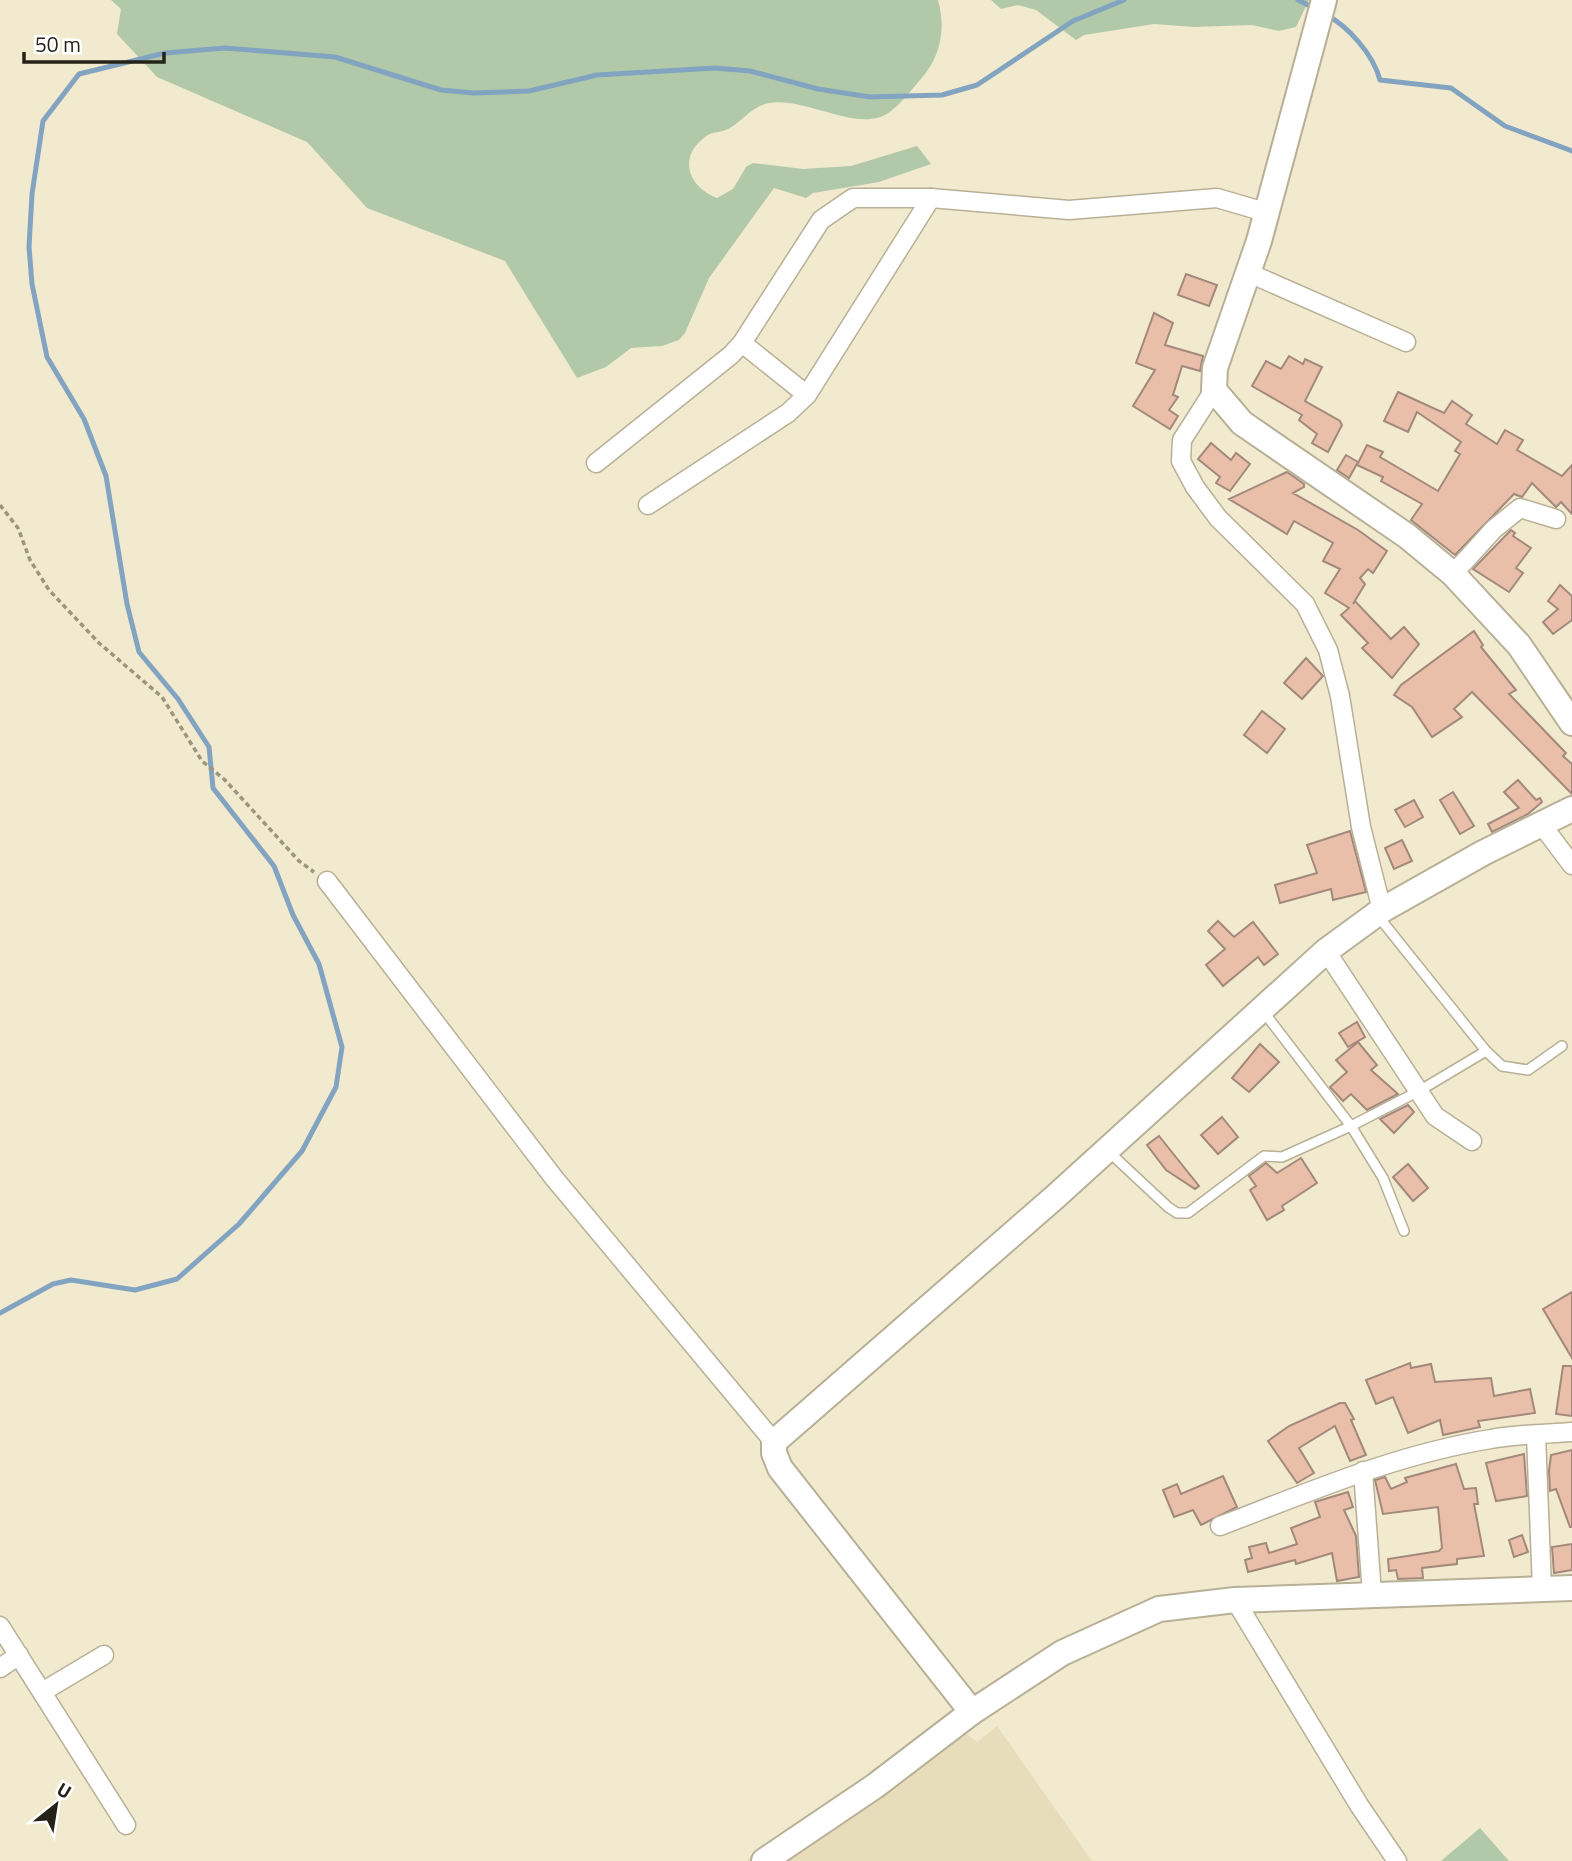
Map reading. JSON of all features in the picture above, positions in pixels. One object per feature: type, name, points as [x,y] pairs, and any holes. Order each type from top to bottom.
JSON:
[{"type":"street","points":[[1324,0],[1249,273],[1215,369],[1214,390],[1182,439],[1181,461],[1195,487],[1218,518],[1306,604],[1328,650],[1340,696],[1361,827],[1379,912]]},
{"type":"street","points":[[596,463],[742,343],[821,220],[853,198],[931,198],[1069,210],[1217,198],[1265,212]]},
{"type":"street","points":[[648,505],[788,413],[807,395],[931,198]]},
{"type":"street","points":[[1249,273],[1406,342]]},
{"type":"street","points":[[742,343],[807,395]]},
{"type":"street","points":[[1214,390],[1242,423],[1396,528],[1453,574],[1519,645],[1572,723]]},
{"type":"street","points":[[1453,574],[1494,529],[1521,508],[1556,519]]},
{"type":"street","points":[[774,1442],[1107,1150],[1326,951],[1379,912],[1483,853],[1572,809]]},
{"type":"street","points":[[1542,825],[1572,865]]},
{"type":"street","points":[[327,881],[554,1178],[774,1442],[774,1453],[780,1468],[972,1712]]},
{"type":"street","points":[[1326,951],[1435,1116],[1472,1141]]},
{"type":"street","points":[[1220,1526],[1363,1471],[1481,1441],[1572,1432]]},
{"type":"street","points":[[1536,1435],[1542,1589]]},
{"type":"street","points":[[1363,1471],[1372,1594]]},
{"type":"street","points":[[764,1861],[874,1786],[972,1712],[1062,1653],[1159,1609],[1235,1600],[1572,1588]]},
{"type":"street","points":[[1235,1600],[1359,1805],[1397,1861]]},
{"type":"street","points":[[0,1626],[126,1825]]},
{"type":"street","points":[[0,1668],[19,1655]]},
{"type":"street","points":[[42,1692],[104,1655]]},
{"type":"lane","points":[[1379,912],[1486,1051],[1502,1066],[1528,1070],[1562,1046]]},
{"type":"lane","points":[[1261,1010],[1351,1126],[1383,1178],[1404,1231]]},
{"type":"lane","points":[[1107,1150],[1168,1207],[1177,1213],[1188,1213],[1264,1156],[1282,1157],[1351,1126],[1419,1091],[1486,1051]]},
{"type":"path","points":[[0,505],[18,528],[30,560],[49,590],[99,643],[162,696],[202,761],[225,780],[299,862],[327,881]]},
{"type":"shaded area","points":[[946,1720],[978,1742],[997,1726],[1092,1861],[745,1861]]},
{"type":"green space","points":[[111,0],[938,0],[942,22],[940,42],[933,62],[891,111],[877,118],[862,119],[775,102],[760,106],[724,131],[705,137],[696,145],[689,163],[690,171],[699,187],[717,198],[733,189],[746,167],[753,163],[803,169],[851,166],[917,146],[931,164],[879,182],[813,193],[806,198],[774,188],[709,278],[685,333],[679,340],[662,346],[631,348],[606,367],[577,378],[505,261],[367,208],[307,142],[157,77],[117,34],[121,9]]},
{"type":"green space","points":[[991,0],[1309,0],[1296,27],[1279,31],[1252,25],[1194,27],[1154,24],[1084,35],[1076,40],[1036,10],[1018,5],[1001,9]]},
{"type":"green space","points":[[1480,1828],[1509,1861],[1441,1861]]},
{"type":"building","points":[[1186,274],[1217,285],[1209,306],[1178,295]]},
{"type":"building","points":[[1154,313],[1173,323],[1165,345],[1203,356],[1200,371],[1182,366],[1173,395],[1178,397],[1169,410],[1178,416],[1170,429],[1133,406],[1155,370],[1136,363]]},
{"type":"building","points":[[1289,356],[1303,364],[1305,359],[1322,367],[1305,401],[1340,421],[1342,425],[1328,452],[1312,443],[1317,434],[1299,420],[1302,415],[1252,386],[1266,361],[1281,369]]},
{"type":"building","points":[[1398,392],[1444,413],[1452,401],[1472,415],[1466,424],[1497,444],[1505,430],[1523,440],[1517,450],[1562,476],[1572,465],[1572,514],[1561,502],[1556,507],[1532,483],[1522,497],[1514,494],[1455,555],[1411,520],[1422,504],[1381,481],[1383,477],[1357,465],[1367,445],[1383,452],[1380,457],[1438,491],[1460,454],[1455,451],[1461,442],[1417,412],[1408,432],[1384,421]]},
{"type":"building","points":[[1211,443],[1231,460],[1236,453],[1250,464],[1230,491],[1216,483],[1220,477],[1198,459]]},
{"type":"building","points":[[1346,455],[1358,462],[1349,478],[1337,470]]},
{"type":"building","points":[[1287,472],[1304,484],[1304,487],[1293,493],[1358,530],[1387,551],[1373,573],[1368,569],[1360,578],[1365,584],[1353,604],[1355,601],[1391,639],[1404,627],[1419,644],[1392,678],[1362,648],[1368,643],[1341,615],[1349,608],[1325,593],[1340,569],[1323,561],[1333,543],[1294,521],[1287,534],[1229,499]]},
{"type":"building","points":[[1511,530],[1515,533],[1513,536],[1531,548],[1516,568],[1523,573],[1509,592],[1473,569]]},
{"type":"building","points":[[1560,585],[1572,596],[1572,620],[1553,634],[1543,622],[1558,609],[1548,601]]},
{"type":"building","points":[[1474,631],[1483,645],[1481,647],[1516,690],[1509,694],[1566,753],[1563,756],[1572,764],[1572,794],[1472,692],[1454,709],[1462,717],[1432,737],[1412,707],[1394,695],[1401,685]]},
{"type":"building","points":[[1306,658],[1323,676],[1302,699],[1284,683]]},
{"type":"building","points":[[1262,711],[1285,729],[1267,753],[1244,735]]},
{"type":"building","points":[[1518,780],[1536,800],[1540,798],[1542,802],[1528,814],[1492,832],[1488,824],[1519,808],[1504,792]]},
{"type":"building","points":[[1453,792],[1474,826],[1460,834],[1440,800]]},
{"type":"building","points":[[1414,800],[1423,817],[1405,827],[1395,810]]},
{"type":"building","points":[[1350,831],[1366,892],[1333,900],[1331,889],[1280,903],[1275,885],[1317,873],[1307,845]]},
{"type":"building","points":[[1402,840],[1412,861],[1394,869],[1385,848]]},
{"type":"building","points":[[1218,921],[1234,937],[1253,922],[1278,954],[1264,965],[1258,957],[1223,986],[1206,965],[1225,949],[1208,931]]},
{"type":"building","points":[[1357,1022],[1365,1037],[1348,1047],[1339,1033]]},
{"type":"building","points":[[1358,1042],[1377,1065],[1371,1070],[1398,1094],[1367,1110],[1351,1094],[1343,1101],[1330,1087],[1347,1072],[1336,1060]]},
{"type":"building","points":[[1260,1044],[1279,1062],[1249,1092],[1232,1078]]},
{"type":"building","points":[[1408,1105],[1414,1112],[1394,1133],[1380,1119]]},
{"type":"building","points":[[1222,1117],[1238,1137],[1218,1154],[1201,1135]]},
{"type":"building","points":[[1159,1136],[1199,1186],[1195,1189],[1166,1170],[1147,1145]]},
{"type":"building","points":[[1301,1158],[1317,1183],[1282,1206],[1284,1210],[1267,1220],[1250,1190],[1256,1186],[1249,1176],[1266,1163],[1277,1173]]},
{"type":"building","points":[[1408,1164],[1428,1188],[1413,1201],[1393,1177]]},
{"type":"building","points":[[1572,1292],[1572,1358],[1543,1309]]},
{"type":"building","points":[[1410,1363],[1411,1368],[1431,1364],[1435,1382],[1491,1378],[1494,1396],[1530,1389],[1535,1413],[1478,1421],[1480,1427],[1443,1435],[1440,1420],[1408,1433],[1393,1397],[1376,1404],[1366,1380]]},
{"type":"building","points":[[1563,1366],[1572,1366],[1572,1416],[1556,1414]]},
{"type":"building","points":[[1345,1403],[1354,1419],[1351,1420],[1366,1455],[1350,1461],[1335,1426],[1299,1448],[1314,1473],[1297,1483],[1268,1441],[1289,1426]]},
{"type":"building","points":[[1572,1450],[1570,1527],[1556,1489],[1550,1491],[1549,1471],[1551,1455]]},
{"type":"building","points":[[1524,1454],[1527,1496],[1496,1501],[1486,1463]]},
{"type":"building","points":[[1456,1464],[1464,1489],[1476,1488],[1478,1504],[1474,1504],[1484,1556],[1457,1559],[1457,1564],[1422,1568],[1423,1578],[1398,1579],[1396,1570],[1389,1571],[1388,1559],[1439,1551],[1442,1548],[1438,1507],[1383,1514],[1375,1480],[1385,1477],[1391,1489],[1407,1482],[1405,1478]]},
{"type":"building","points":[[1223,1476],[1237,1507],[1201,1525],[1193,1510],[1174,1517],[1163,1490],[1177,1484],[1181,1494]]},
{"type":"building","points":[[1348,1492],[1353,1507],[1344,1510],[1356,1536],[1359,1577],[1337,1581],[1332,1553],[1296,1564],[1295,1560],[1248,1572],[1245,1560],[1252,1558],[1249,1547],[1266,1543],[1269,1553],[1297,1544],[1291,1528],[1320,1517],[1315,1502]]},
{"type":"building","points":[[1522,1535],[1528,1552],[1514,1557],[1509,1540]]},
{"type":"building","points":[[1572,1544],[1572,1570],[1554,1573],[1552,1547]]},
{"type":"waterway","points":[[0,1313],[53,1284],[71,1280],[135,1290],[177,1279],[239,1224],[302,1151],[336,1087],[342,1047],[319,964],[293,915],[274,866],[213,788],[209,747],[178,699],[139,652],[127,604],[106,476],[84,419],[47,357],[32,284],[29,247],[32,194],[43,121],[79,74],[165,53],[225,48],[335,57],[441,90],[474,93],[529,91],[597,75],[715,68],[750,71],[818,89],[870,97],[942,95],[977,85],[1073,21],[1124,0]]},
{"type":"waterway","points":[[1298,0],[1314,8]]},
{"type":"waterway","points":[[1325,14],[1342,26],[1366,51],[1380,80],[1451,88],[1505,126],[1572,151]]}]
